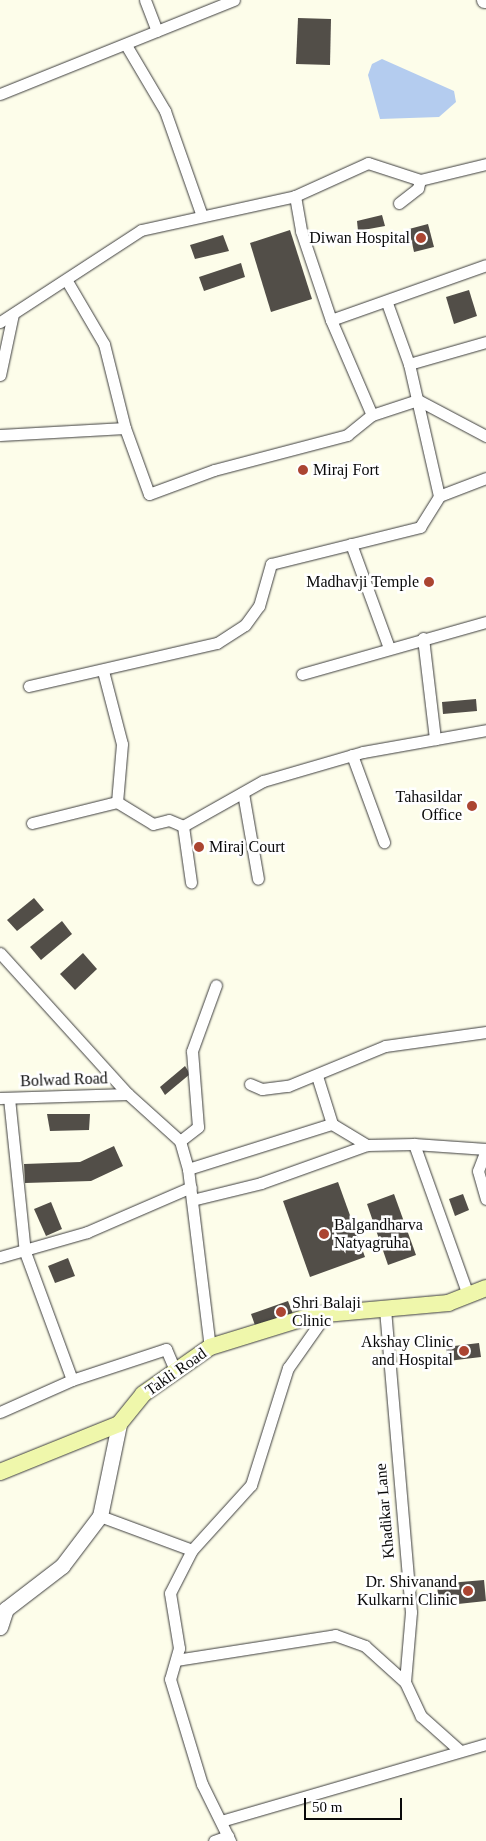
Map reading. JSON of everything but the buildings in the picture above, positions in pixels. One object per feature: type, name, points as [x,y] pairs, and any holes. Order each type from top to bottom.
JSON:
[{"type":"main road","name":"Takli Road","points":[[0,1472],[119,1424],[143,1394],[210,1347],[326,1314],[448,1303],[486,1288]]},
{"type":"street","points":[[145,0],[157,31]]},
{"type":"street","points":[[0,94],[234,0]]},
{"type":"street","points":[[126,44],[164,111],[202,216]]},
{"type":"street","points":[[0,322],[68,282],[141,230],[295,196],[368,163],[420,180],[486,164]]},
{"type":"street","points":[[399,203],[418,188],[420,180]]},
{"type":"street","points":[[295,196],[301,231],[331,320],[372,415]]},
{"type":"street","points":[[331,320],[387,304],[486,265]]},
{"type":"street","points":[[68,282],[104,344],[125,428],[149,494],[214,470],[347,435],[372,415],[418,400],[486,436]]},
{"type":"street","points":[[387,304],[409,364],[439,496]]},
{"type":"street","points":[[0,374],[13,314]]},
{"type":"street","points":[[409,364],[486,342]]},
{"type":"street","points":[[0,435],[125,428]]},
{"type":"street","points":[[29,686],[103,671],[217,643],[245,625],[259,606],[271,564],[420,527],[439,496],[486,478]]},
{"type":"street","points":[[350,544],[389,648]]},
{"type":"street","points":[[302,674],[423,638],[486,622]]},
{"type":"street","points":[[423,638],[435,739]]},
{"type":"street","points":[[103,671],[122,744],[117,802]]},
{"type":"street","points":[[183,826],[243,794],[263,781],[352,755],[486,730]]},
{"type":"street","points":[[352,755],[384,842]]},
{"type":"street","points":[[243,794],[258,879]]},
{"type":"street","points":[[32,823],[117,802],[153,824],[169,820],[183,826]]},
{"type":"street","points":[[183,826],[191,882]]},
{"type":"street","points":[[0,954],[128,1094],[180,1141],[188,1168],[210,1347]]},
{"type":"street","points":[[180,1141],[198,1127],[192,1051],[216,985]]},
{"type":"street","points":[[250,1084],[262,1089],[317,1076],[385,1046],[486,1032]]},
{"type":"street","points":[[317,1076],[332,1124],[367,1145]]},
{"type":"street","name":"Bolwad Road","points":[[5,1098],[128,1094]]},
{"type":"street","points":[[5,1098],[25,1252],[72,1380]]},
{"type":"street","points":[[188,1168],[332,1124]]},
{"type":"street","points":[[414,1144],[468,1295]]},
{"type":"street","points":[[192,1200],[261,1184],[367,1145],[414,1144],[486,1149],[478,1171],[486,1199]]},
{"type":"street","points":[[0,1257],[25,1252],[123,1218],[190,1187]]},
{"type":"street","points":[[486,1288],[486,1293]]},
{"type":"street","name":"Khadikar Lane","points":[[385,1309],[411,1612],[406,1682],[421,1716],[459,1750]]},
{"type":"street","points":[[214,1841],[229,1839],[202,1784],[170,1679],[179,1648],[170,1592],[192,1550],[251,1485],[288,1368],[326,1314]]},
{"type":"street","points":[[0,1412],[72,1380],[166,1348],[175,1370]]},
{"type":"street","points":[[0,1627],[6,1609],[62,1566],[100,1516],[119,1424]]},
{"type":"street","points":[[100,1516],[192,1550]]},
{"type":"street","points":[[176,1660],[335,1635],[365,1646],[406,1682]]},
{"type":"street","points":[[220,1821],[459,1750],[486,1744]]},
{"type":"water","points":[[382,59],[454,91],[456,102],[439,117],[380,119],[368,75],[372,64]]},
{"type":"place","name":"Diwan Hospital","points":[[421,238]]},
{"type":"place","name":"Miraj Fort","points":[[303,470]]},
{"type":"place","name":"Madhavji Temple","points":[[429,582]]},
{"type":"place","name":"Tahasildar Office","points":[[472,806]]},
{"type":"place","name":"Miraj Court","points":[[199,847]]},
{"type":"place","name":"Balgandharva Natyagruha","points":[[324,1234]]},
{"type":"place","name":"Shri Balaji Clinic","points":[[281,1312]]},
{"type":"place","name":"Akshay Clinic and Hospital","points":[[464,1351]]},
{"type":"place","name":"Dr. Shivanand Kulkarni Clinic","points":[[468,1591]]}]
